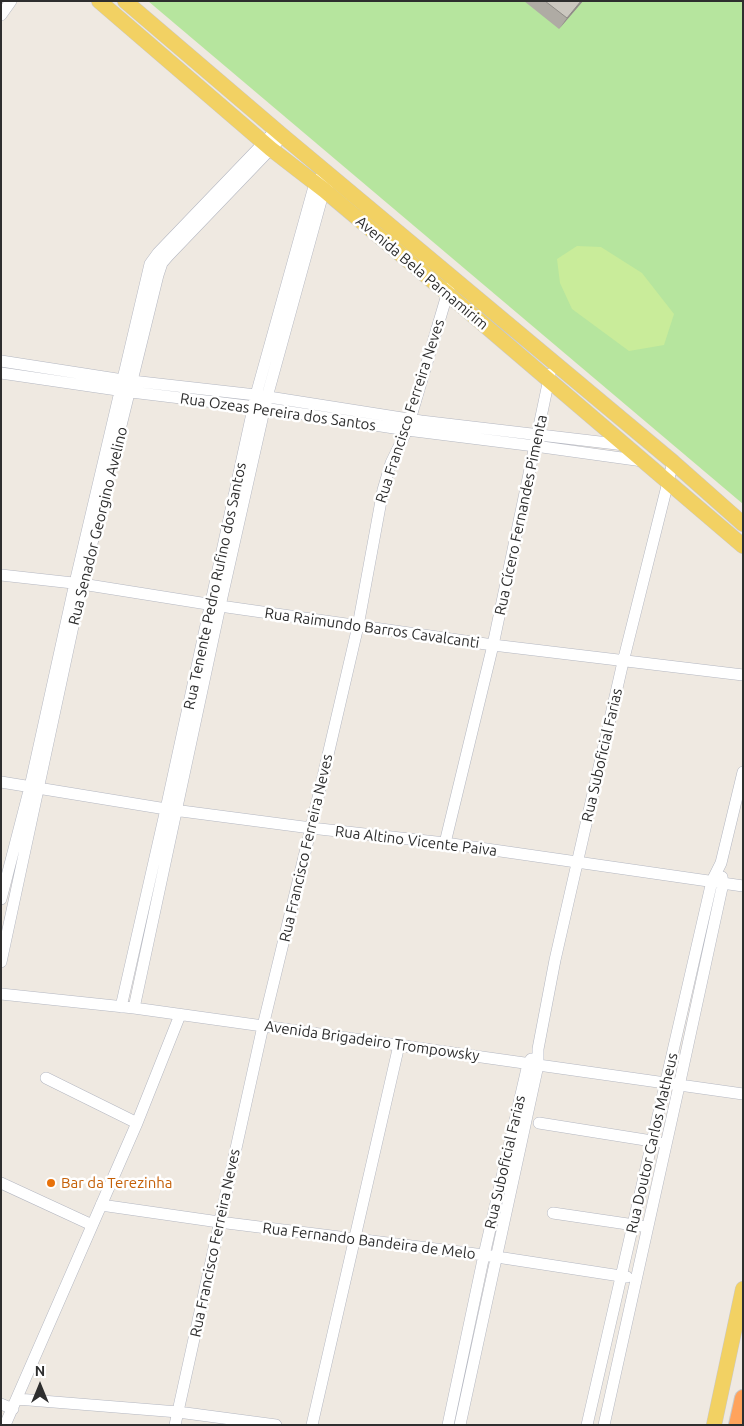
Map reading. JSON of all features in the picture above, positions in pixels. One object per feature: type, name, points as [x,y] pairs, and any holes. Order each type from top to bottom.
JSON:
[{"type":"highway","points":[[737,1425],[743,1398]]},
{"type":"main road","name":"Avenida Bela Parnamirim","points":[[99,1],[268,146],[325,181],[452,276],[673,462],[743,524]]},
{"type":"main road","name":"Avenida Bela Parnamirim","points":[[125,1],[279,133],[325,181],[448,294],[743,546]]},
{"type":"main road","points":[[173,65],[185,52]]},
{"type":"main road","points":[[714,1425],[743,1290]]},
{"type":"street","points":[[1,15],[11,1]]},
{"type":"street","name":"Rua Senador Georgino Avelino","points":[[1,962],[78,583],[127,386],[150,264],[158,253],[279,133]]},
{"type":"street","name":"Rua Tenente Pedro Rufino dos Santos","points":[[134,1008],[171,809],[260,402],[325,181]]},
{"type":"street","name":"Rua Francisco Ferreira Neves","points":[[175,1425],[263,1026],[358,626],[383,490],[391,463],[408,425],[452,276]]},
{"type":"street","name":"Rua Ozeas Pereira dos Santos","points":[[1,361],[65,376],[127,386],[260,402],[408,425],[536,440],[625,445]]},
{"type":"street","name":"Rua Cícero Fernandes Pimenta","points":[[445,843],[493,645],[553,362]]},
{"type":"street","name":"Rua Ozeas Pereira dos Santos","points":[[1,373],[65,376]]},
{"type":"street","name":"Rua Ozeas Pereira dos Santos","points":[[536,440],[645,462]]},
{"type":"street","name":"Rua Suboficial Farias","points":[[448,1425],[484,1255],[538,1049],[555,960],[577,862],[623,662],[673,462]]},
{"type":"street","name":"Rua Raimundo Barros Cavalcanti","points":[[1,575],[78,583],[215,606],[493,645],[743,675]]},
{"type":"street","name":"Rua Doutor Carlos Matheus","points":[[604,1425],[679,1086],[721,862],[743,772]]},
{"type":"street","name":"Rua Altino Vicente Paiva","points":[[1,782],[171,809],[311,828],[445,843],[743,886]]},
{"type":"street","name":"Rua Senador Georgino Avelino","points":[[1,899],[35,788]]},
{"type":"street","name":"Rua Tenente Pedro Rufino dos Santos","points":[[121,1007],[171,809]]},
{"type":"street","name":"Rua Doutor Carlos Matheus","points":[[587,1425],[666,1084],[718,882]]},
{"type":"street","name":"Avenida Brigadeiro Trompowsky","points":[[1,994],[134,1008],[743,1094]]},
{"type":"street","points":[[5,1425],[137,1123],[180,1015]]},
{"type":"street","points":[[312,1425],[399,1045]]},
{"type":"street","name":"Rua Suboficial Farias","points":[[460,1425],[497,1257],[533,1065]]},
{"type":"street","points":[[46,1078],[137,1123]]},
{"type":"street","points":[[539,1123],[666,1143]]},
{"type":"street","points":[[1,1183],[92,1225]]},
{"type":"street","name":"Rua Fernando Bandeira de Melo","points":[[101,1205],[219,1222],[484,1255],[636,1278]]},
{"type":"street","points":[[554,1213],[647,1227]]},
{"type":"street","points":[[1,1404],[178,1412],[276,1425]]},
{"type":"green space","points":[[148,1],[743,1],[743,504]]},
{"type":"green space","points":[[577,246],[601,247],[642,273],[674,314],[664,345],[629,351],[572,309],[560,283],[557,259]]},
{"type":"building","points":[[545,1],[581,1],[567,18]]},
{"type":"place","name":"Bar da Terezinha","points":[[51,1183]]}]
